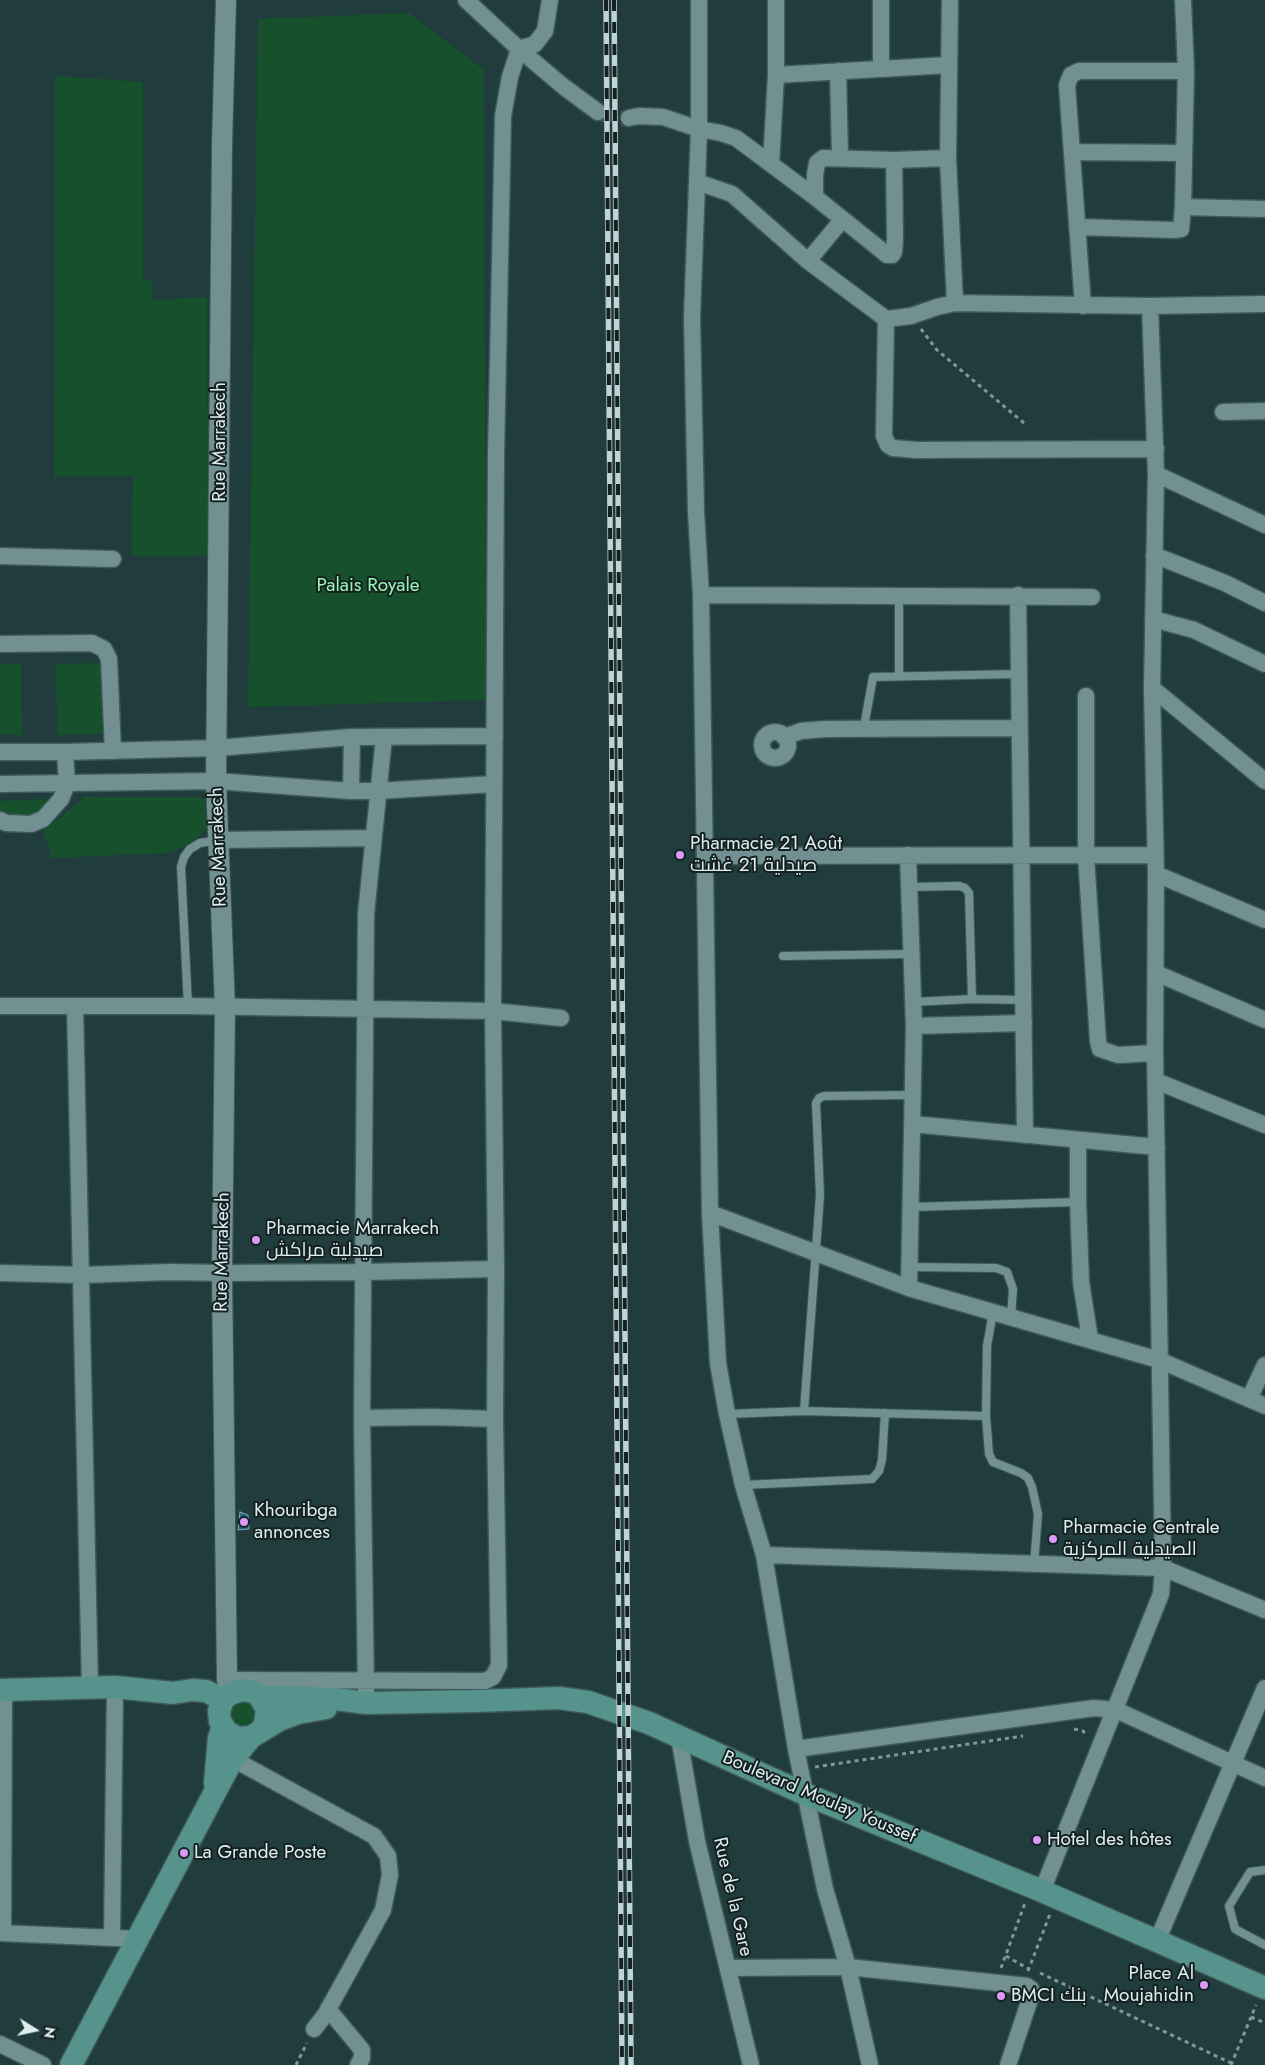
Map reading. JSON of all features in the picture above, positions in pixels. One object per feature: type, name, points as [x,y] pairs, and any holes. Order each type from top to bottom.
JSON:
[{"type":"main road","points":[[2,1690],[115,1687],[173,1693],[192,1690],[206,1692],[224,1704],[232,1736],[238,1738],[256,1734],[279,1720],[298,1713],[361,1702]]},
{"type":"main road","points":[[214,1794],[224,1704],[236,1691],[248,1690],[259,1696],[361,1702]]},
{"type":"main road","points":[[71,2065],[233,1759],[265,1724],[267,1709],[259,1696]]},
{"type":"main road","name":"Boulevard Moulay Youssef","points":[[361,1702],[477,1702],[559,1698],[588,1702],[649,1724],[805,1794],[1037,1889],[1264,1988]]},
{"type":"street","name":"Rue Marrakech","points":[[224,1704],[222,1273],[225,1007],[216,781],[222,165],[226,0]]},
{"type":"street","points":[[466,0],[564,87],[598,112]]},
{"type":"street","points":[[519,48],[535,44],[545,31],[550,0]]},
{"type":"street","points":[[700,0],[699,129],[692,318],[696,512],[701,595],[710,1213],[718,1363],[726,1414],[764,1555],[804,1748],[805,1794],[825,1889],[848,1967],[870,2065]]},
{"type":"street","points":[[771,164],[774,140],[776,75],[776,0]]},
{"type":"street","points":[[881,0],[881,69]]},
{"type":"street","points":[[950,0],[948,158],[955,303]]},
{"type":"street","points":[[1077,227],[1181,229],[1186,71],[1184,0]]},
{"type":"street","points":[[224,1704],[365,1680],[485,1681],[494,1677],[498,1671],[500,1661],[495,1418],[496,1269],[493,1011],[496,455],[503,116],[510,77],[519,48]]},
{"type":"street","points":[[776,75],[949,65]]},
{"type":"street","points":[[838,71],[840,158]]},
{"type":"street","points":[[1083,306],[1067,85],[1072,75],[1080,71],[1186,71]]},
{"type":"street","points":[[628,118],[639,116],[663,118],[736,138],[774,140]]},
{"type":"street","points":[[736,138],[815,197],[887,255],[892,255],[894,252],[895,239],[894,160]]},
{"type":"street","points":[[1072,152],[1184,153]]},
{"type":"street","points":[[815,197],[815,175],[819,160],[840,158],[894,160],[948,158]]},
{"type":"street","points":[[697,182],[732,194],[808,261],[886,319],[911,316],[955,303],[1083,306],[1265,304]]},
{"type":"street","points":[[1183,207],[1265,209]]},
{"type":"street","points":[[808,261],[842,220]]},
{"type":"street","points":[[1037,1889],[1116,1710],[1161,1594],[1163,1568],[1155,1053],[1156,874],[1152,688],[1156,449],[1150,306]]},
{"type":"street","points":[[886,319],[884,436],[888,445],[893,448],[916,450],[1156,449]]},
{"type":"street","points":[[1222,412],[1265,411]]},
{"type":"street","points":[[1156,474],[1265,526]]},
{"type":"street","points":[[0,556],[113,559]]},
{"type":"street","points":[[1154,556],[1225,583],[1265,603]]},
{"type":"street","points":[[701,595],[1018,595],[1092,597]]},
{"type":"street","points":[[1018,595],[1018,728],[1025,1135]]},
{"type":"street","points":[[1153,619],[1194,630],[1265,664]]},
{"type":"street","points":[[0,644],[92,644],[104,649],[109,659],[113,751]]},
{"type":"street","points":[[1152,688],[1265,781]]},
{"type":"street","points":[[1086,696],[1086,856],[1098,1042],[1100,1049],[1118,1055],[1155,1053]]},
{"type":"street","points":[[784,737],[801,731],[864,728],[1018,728]]},
{"type":"street","points":[[0,752],[217,748],[352,737],[495,736]]},
{"type":"street","points":[[351,791],[352,737]]},
{"type":"street","points":[[361,1702],[365,1680],[362,1418],[366,914],[384,737]]},
{"type":"street","points":[[0,820],[18,824],[31,824],[43,819],[61,799],[67,784],[64,752]]},
{"type":"street","points":[[0,784],[216,781],[351,791],[378,791],[494,784]]},
{"type":"street","points":[[218,840],[373,838]]},
{"type":"street","points":[[706,856],[1155,855]]},
{"type":"street","points":[[908,856],[914,1026],[909,1288]]},
{"type":"street","points":[[1156,874],[1265,920]]},
{"type":"street","points":[[1156,973],[1265,1020]]},
{"type":"street","points":[[0,1006],[188,1006],[365,1011],[493,1011],[561,1018]]},
{"type":"street","points":[[75,1006],[90,1688]]},
{"type":"street","points":[[914,1026],[1024,1023]]},
{"type":"street","points":[[1156,1081],[1265,1125]]},
{"type":"street","points":[[912,1124],[1157,1147]]},
{"type":"street","points":[[1078,1140],[1081,1282],[1090,1339]]},
{"type":"street","points":[[710,1213],[909,1288],[1159,1360],[1265,1406]]},
{"type":"street","points":[[0,1273],[82,1275],[170,1272],[364,1272],[496,1269]]},
{"type":"street","points":[[1249,1399],[1265,1365]]},
{"type":"street","points":[[362,1418],[495,1418]]},
{"type":"street","points":[[764,1555],[1163,1568],[1265,1610]]},
{"type":"street","points":[[112,1938],[115,1687]]},
{"type":"street","points":[[1157,1941],[1265,1688]]},
{"type":"street","points":[[2,1690],[1,1933],[138,1939]]},
{"type":"street","points":[[804,1748],[1094,1708],[1116,1710],[1265,1778]]},
{"type":"street","name":"Rue de la Gare","points":[[679,1737],[698,1841],[751,2065]]},
{"type":"street","points":[[233,1759],[374,1836],[388,1856],[390,1875],[383,1910],[328,2009],[314,2029]]},
{"type":"street","points":[[728,1968],[848,1967],[1022,1985],[1031,1989],[1025,2016],[1008,2065]]},
{"type":"street","points":[[328,2009],[362,2050],[362,2058],[358,2065]]},
{"type":"street","points":[[0,2044],[43,2065]]},
{"type":"lane","points":[[899,596],[899,676]]},
{"type":"lane","points":[[864,728],[873,677],[1018,674]]},
{"type":"lane","points":[[188,1006],[181,868],[184,856],[190,849],[200,843],[218,840]]},
{"type":"lane","points":[[909,888],[959,886],[966,888],[969,893],[972,999]]},
{"type":"lane","points":[[783,956],[910,954]]},
{"type":"lane","points":[[913,1002],[972,999],[1023,1000]]},
{"type":"lane","points":[[804,1411],[820,1195],[816,1103],[819,1098],[824,1096],[912,1095]]},
{"type":"lane","points":[[912,1207],[1078,1202]]},
{"type":"lane","points":[[910,1267],[996,1268],[1008,1272],[1013,1289],[1011,1317]]},
{"type":"lane","points":[[993,1312],[986,1346],[986,1416],[989,1454],[993,1462],[1021,1473],[1028,1478],[1032,1487],[1038,1514],[1034,1565]]},
{"type":"lane","points":[[726,1414],[804,1411],[986,1416]]},
{"type":"lane","points":[[744,1485],[872,1479],[879,1471],[882,1460],[885,1413]]},
{"type":"lane","points":[[1265,1870],[1250,1872],[1228,1906],[1235,1930],[1265,1945]]},
{"type":"path","points":[[911,316],[937,350],[1024,423]]},
{"type":"path","points":[[1072,1728],[1082,1731],[1089,1739]]},
{"type":"path","points":[[804,1748],[815,1768],[1025,1736]]},
{"type":"path","points":[[996,1982],[1037,1889]]},
{"type":"path","points":[[1006,1956],[1231,2064],[1264,1988]]},
{"type":"path","points":[[1251,2016],[1265,2023]]},
{"type":"path","points":[[296,2065],[314,2029]]},
{"type":"green space","name":"Palais Royale","points":[[409,13],[484,70],[486,700],[248,707],[258,19]]},
{"type":"green space","points":[[55,76],[143,82],[143,280],[152,281],[153,300],[207,297],[208,556],[131,556],[133,476],[54,477]]},
{"type":"green space","points":[[103,663],[104,734],[57,735],[56,664]]},
{"type":"green space","points":[[0,664],[21,664],[22,735],[0,735]]},
{"type":"green space","points":[[85,797],[201,797],[211,802],[213,812],[208,828],[192,843],[168,853],[52,858],[43,831]]},
{"type":"green space","points":[[48,799],[43,810],[36,816],[6,816],[0,811],[0,801]]},
{"type":"green space","points":[[243,1701],[252,1705],[256,1714],[252,1723],[243,1727],[234,1723],[230,1714],[234,1705]]},
{"type":"building","name":"Khouribga annonces","points":[[240,1512],[248,1515],[249,1529],[238,1530]]},
{"type":"tunnel","points":[[598,112],[617,119],[629,118]]},
{"type":"railway","points":[[606,0],[622,2065]]},
{"type":"railway","points":[[614,0],[631,2065]]},
{"type":"place","name":"Pharmacie 21 Août صيدلية 21 غشت","points":[[680,855]]},
{"type":"place","name":"Pharmacie Marrakech صيدلية مراكش","points":[[256,1240]]},
{"type":"place","name":"Khouribga annonces","points":[[244,1522]]},
{"type":"place","name":"Pharmacie Centrale الصيدلية المركزية","points":[[1053,1539]]},
{"type":"place","name":"Hotel des hôtes","points":[[1037,1840]]},
{"type":"place","name":"La Grande Poste","points":[[184,1853]]},
{"type":"place","name":"Place Al Moujahidin","points":[[1204,1985]]},
{"type":"place","name":"BMCI بنك","points":[[1001,1996]]}]
